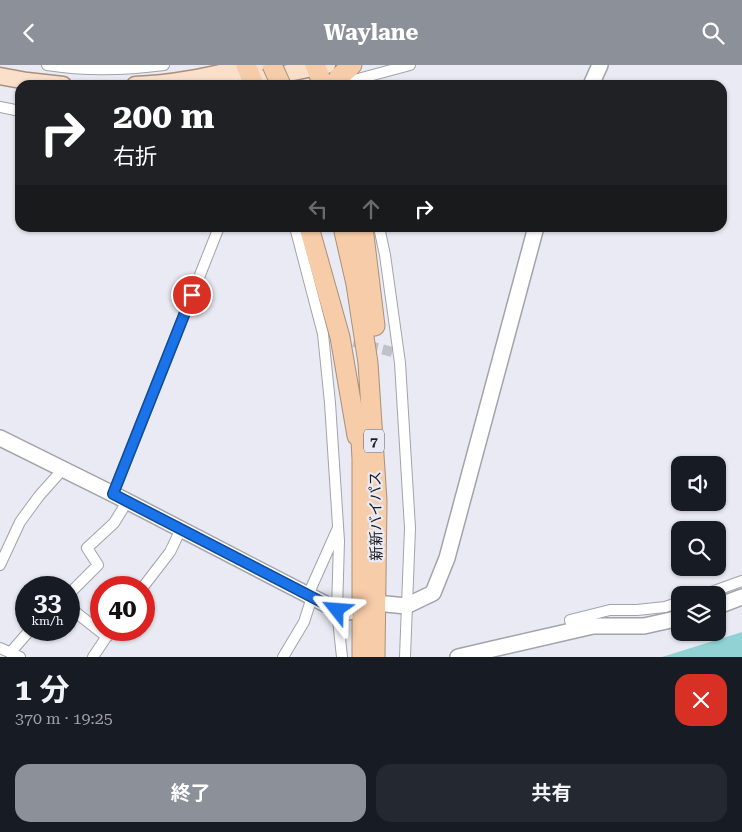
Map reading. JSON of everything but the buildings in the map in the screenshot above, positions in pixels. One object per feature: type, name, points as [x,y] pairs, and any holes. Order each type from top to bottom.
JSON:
[{"type":"highway","points":[[272,65],[279,80]]},
{"type":"highway","points":[[286,65],[293,80]]},
{"type":"highway","points":[[338,80],[352,65]]},
{"type":"highway","points":[[310,232],[340,337],[362,459]]},
{"type":"highway","name":"新新バイパス","points":[[331,232],[344,288],[356,365],[362,459],[362,657]]},
{"type":"highway","name":"新新バイパス","points":[[344,232],[356,284],[368,363],[378,501],[375,657]]},
{"type":"highway","points":[[364,232],[380,397],[378,501]]},
{"type":"main road","points":[[189,80],[251,73],[320,71]]},
{"type":"main road","points":[[239,80],[251,73]]},
{"type":"main road","points":[[0,76],[22,80]]},
{"type":"main road","points":[[0,87],[15,90]]},
{"type":"street","points":[[47,65],[101,68],[142,68],[164,65]]},
{"type":"street","points":[[357,80],[410,65]]},
{"type":"street","points":[[594,80],[600,65]]},
{"type":"street","points":[[0,107],[15,110]]},
{"type":"street","points":[[113,494],[216,232]]},
{"type":"street","points":[[296,232],[327,335],[343,611],[342,657]]},
{"type":"street","points":[[380,232],[400,363],[410,528],[405,657]]},
{"type":"street","points":[[386,604],[406,606],[433,593],[447,558],[535,232]]},
{"type":"street","points":[[396,353],[400,363]]},
{"type":"street","points":[[0,438],[343,611]]},
{"type":"street","points":[[0,565],[20,522],[39,496],[63,469]]},
{"type":"street","points":[[80,582],[98,565],[87,548],[114,523],[127,502]]},
{"type":"street","points":[[283,657],[304,622],[310,596],[338,527]]},
{"type":"street","points":[[151,576],[170,552],[181,529]]},
{"type":"street","points":[[726,587],[742,581]]},
{"type":"street","points":[[726,603],[742,597]]},
{"type":"street","points":[[573,631],[570,620],[610,610],[637,610],[671,605]]},
{"type":"street","points":[[458,657],[593,626],[644,626],[671,620]]},
{"type":"street","points":[[0,648],[15,655],[23,641]]},
{"type":"street","points":[[93,657],[104,641]]},
{"type":"water","points":[[742,632],[742,657],[662,657],[713,641],[726,641],[726,637]]},
{"type":"tunnel","points":[[339,338],[396,353]]},
{"type":"route","points":[[192,295],[113,494],[337,610]]}]
